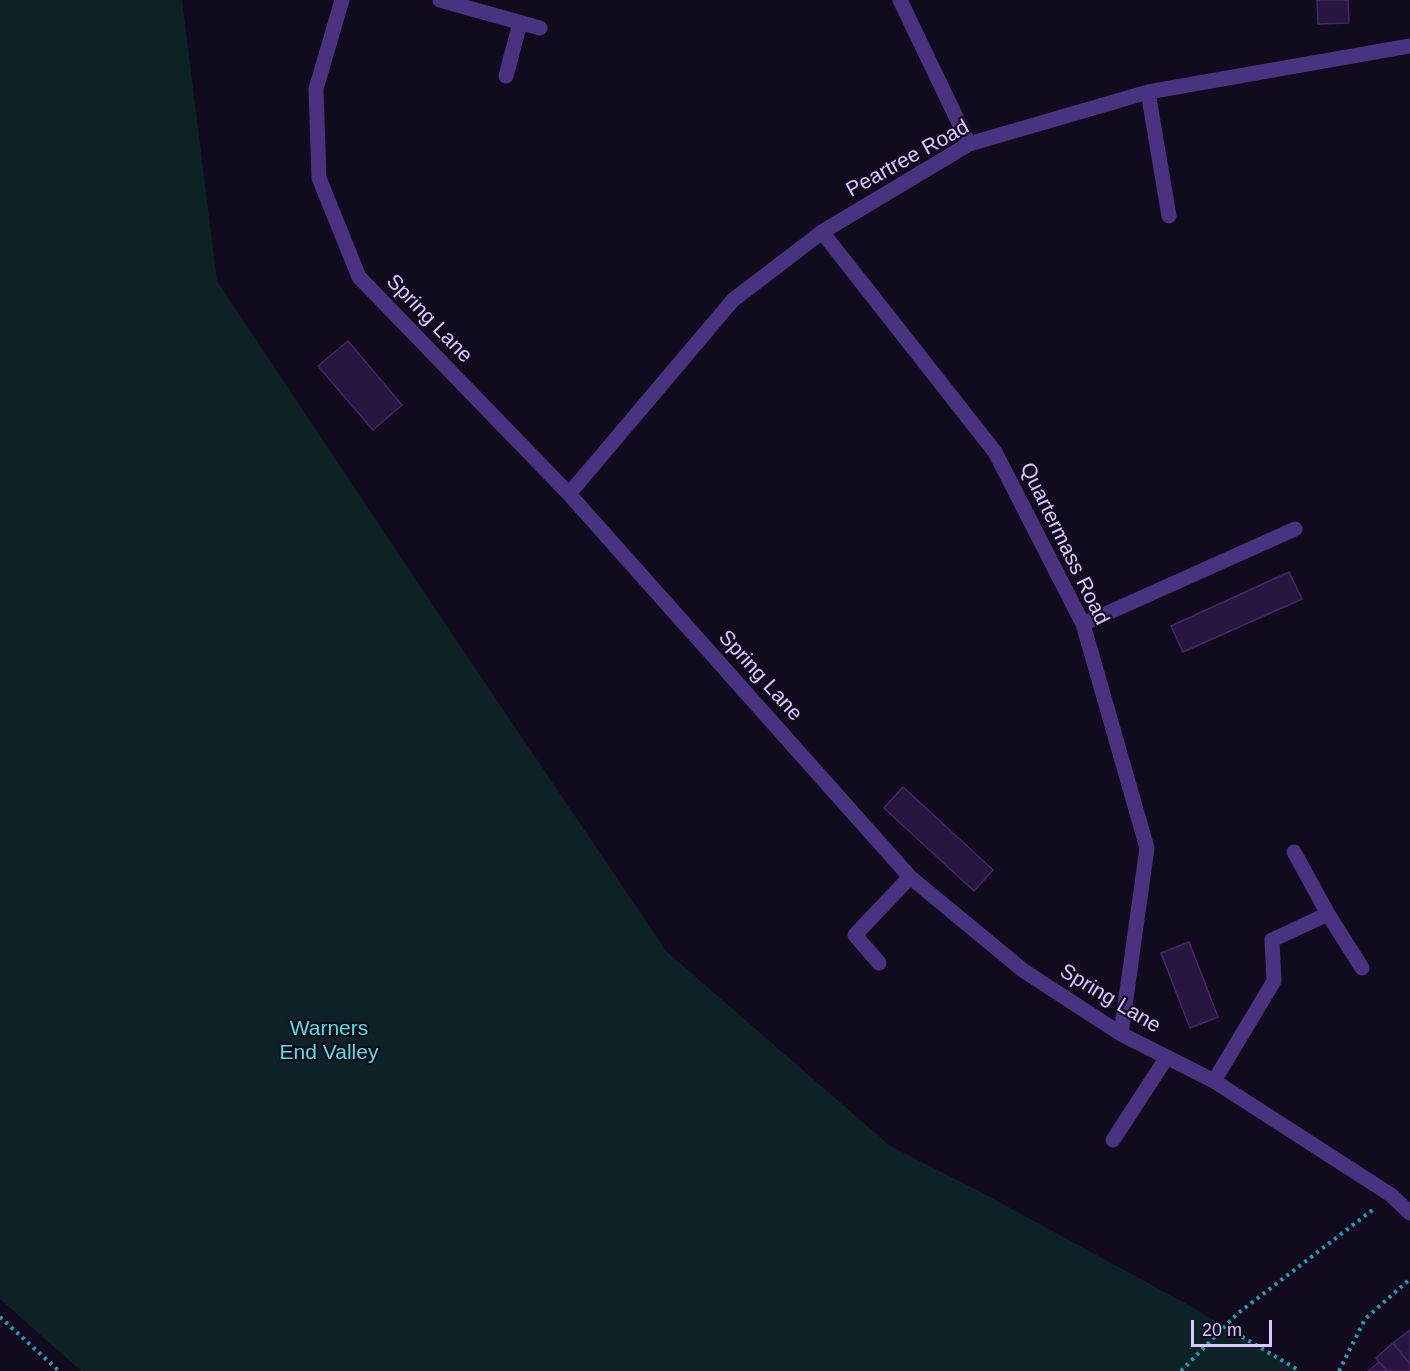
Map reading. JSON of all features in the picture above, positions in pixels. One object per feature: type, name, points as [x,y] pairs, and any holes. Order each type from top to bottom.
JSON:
[{"type":"street","name":"Spring Lane","points":[[342,0],[316,89],[319,178],[359,277],[569,494],[910,877],[1024,971],[1121,1034],[1214,1081],[1391,1196],[1410,1213]]},
{"type":"street","points":[[440,0],[540,28]]},
{"type":"street","points":[[900,0],[969,144]]},
{"type":"street","points":[[506,76],[520,23]]},
{"type":"street","name":"Peartree Road","points":[[569,494],[734,300],[822,232],[969,144],[1148,92],[1410,46]]},
{"type":"street","points":[[1148,92],[1169,216]]},
{"type":"street","name":"Quartermass Road","points":[[822,232],[995,452],[1083,624],[1147,848],[1121,1034]]},
{"type":"street","points":[[1083,624],[1295,529]]},
{"type":"street","points":[[1294,852],[1362,969]]},
{"type":"street","points":[[879,963],[855,935],[910,877]]},
{"type":"street","points":[[1214,1081],[1274,981],[1272,940],[1328,914]]},
{"type":"street","points":[[1113,1140],[1167,1057]]},
{"type":"path","points":[[1181,1371],[1237,1314],[1391,1196]]},
{"type":"path","points":[[1339,1371],[1365,1318],[1410,1279]]},
{"type":"path","points":[[0,1317],[59,1371]]},
{"type":"path","points":[[1229,1329],[1300,1371]]},
{"type":"green space","name":"Warners End Valley","points":[[0,0],[182,0],[217,281],[666,951],[890,1146],[975,1189],[1183,1302],[1300,1371],[81,1371],[0,1299]]},
{"type":"building","points":[[1317,0],[1348,0],[1349,23],[1318,24]]},
{"type":"building","points":[[348,341],[402,405],[373,430],[318,366]]},
{"type":"building","points":[[1289,572],[1302,599],[1183,652],[1171,626]]},
{"type":"building","points":[[903,787],[993,870],[974,891],[884,808]]},
{"type":"building","points":[[1189,942],[1218,1017],[1190,1028],[1161,953]]},
{"type":"building","points":[[1410,1330],[1410,1364],[1393,1343]]},
{"type":"building","points":[[1393,1343],[1410,1364],[1410,1371],[1387,1371],[1376,1358]]},
{"type":"building","points":[[1379,1362],[1387,1371],[1368,1371]]}]
